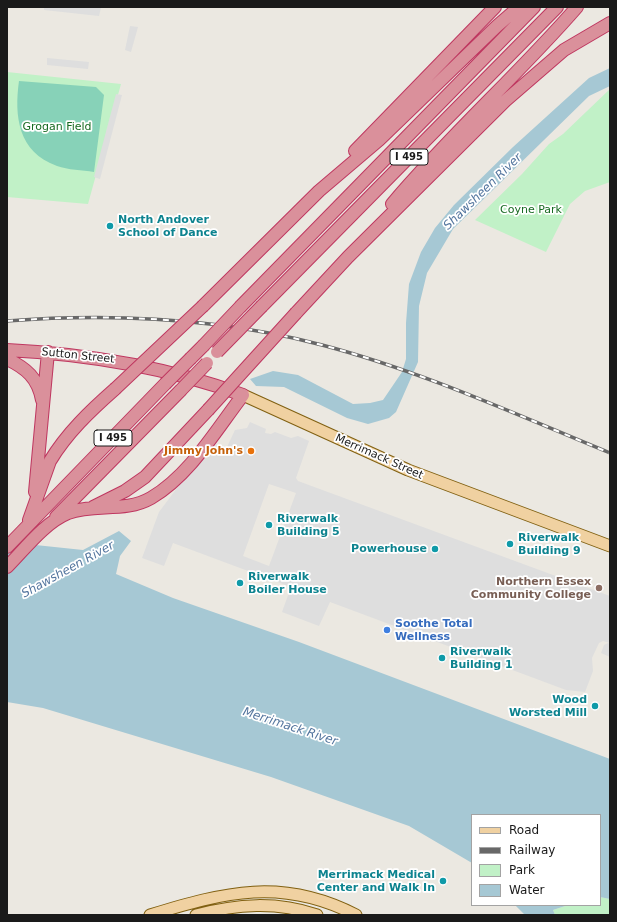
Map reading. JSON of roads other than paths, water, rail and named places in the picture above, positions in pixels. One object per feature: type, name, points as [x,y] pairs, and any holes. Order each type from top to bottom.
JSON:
[{"type":"highway","points":[[7,546],[28,524],[50,462],[55,453],[83,418],[203,306],[319,191],[341,166],[495,7]]},
{"type":"highway","points":[[319,191],[379,140],[497,26],[520,7]]},
{"type":"highway","name":"I 495","points":[[7,546],[534,7]]},
{"type":"highway","name":"I 495","points":[[7,567],[557,7]]},
{"type":"highway","points":[[348,257],[418,174],[520,70],[577,7]]},
{"type":"highway","points":[[86,510],[125,491],[145,477],[348,257],[505,101],[547,62],[564,50],[610,23]]},
{"type":"highway","name":"Sutton Street","points":[[7,350],[94,356],[149,367]]},
{"type":"highway","points":[[35,503],[35,486],[44,408],[48,352]]},
{"type":"highway","points":[[7,358],[23,367],[33,378],[41,393],[44,408]]},
{"type":"highway","name":"Merrimack Street","points":[[149,367],[201,380],[243,395]]},
{"type":"highway","points":[[7,567],[38,535],[56,520],[69,513],[133,505],[150,499],[161,492],[173,482],[191,462],[243,395]]},
{"type":"main road","name":"Merrimack Street","points":[[243,395],[408,470],[610,546]]},
{"type":"main road","points":[[150,915],[215,896],[266,891],[293,894],[327,902],[356,915]]},
{"type":"main road","points":[[196,915],[238,906],[266,905],[299,909],[317,915]]},
{"type":"water","name":"Shawsheen River","points":[[610,68],[610,86],[589,96],[453,229],[427,273],[419,306],[418,362],[396,412],[389,418],[368,424],[347,418],[284,387],[256,386],[250,379],[273,371],[298,375],[353,404],[370,403],[383,400],[402,372],[406,359],[406,323],[409,284],[421,252],[435,228],[454,205],[513,147],[589,78]]},
{"type":"water","name":"Merrimack River","points":[[119,531],[131,541],[120,556],[116,574],[173,598],[299,642],[610,759],[610,899],[601,897],[601,814],[471,814],[471,862],[409,826],[271,777],[43,708],[7,702],[7,542],[83,550]]},
{"type":"water","points":[[516,906],[565,906],[553,910],[555,915],[525,915]]},
{"type":"railway","points":[[7,321],[86,318],[165,320],[205,323],[283,336],[322,345],[432,380],[610,453]]},
{"type":"place","name":"North Andover School of Dance","points":[[110,226]]},
{"type":"place","name":"Jimmy John's","points":[[251,451]]},
{"type":"place","name":"Riverwalk Building 5","points":[[269,525]]},
{"type":"place","name":"Riverwalk Building 9","points":[[510,544]]},
{"type":"place","name":"Powerhouse","points":[[435,549]]},
{"type":"place","name":"Riverwalk Boiler House","points":[[240,583]]},
{"type":"place","name":"Northern Essex Community College","points":[[599,588]]},
{"type":"place","name":"Soothe Total Wellness","points":[[387,630]]},
{"type":"place","name":"Riverwalk Building 1","points":[[442,658]]},
{"type":"place","name":"Wood Worsted Mill","points":[[595,706]]},
{"type":"place","name":"Merrimack Medical Center and Walk In","points":[[443,881]]},
{"type":"park label","name":"Grogan Field","points":[[57,127]]},
{"type":"park label","name":"Coyne Park","points":[[531,210]]}]
